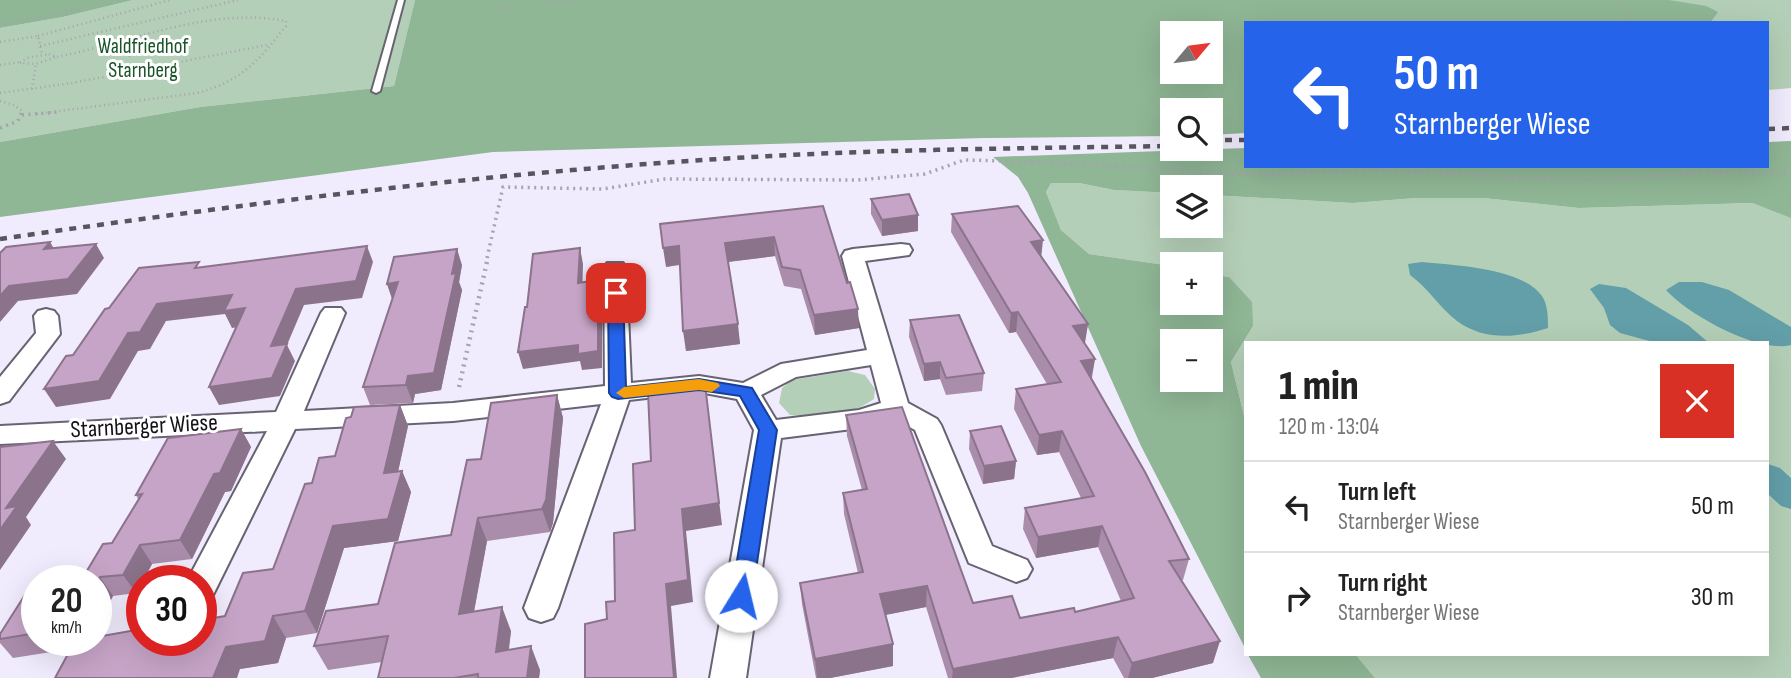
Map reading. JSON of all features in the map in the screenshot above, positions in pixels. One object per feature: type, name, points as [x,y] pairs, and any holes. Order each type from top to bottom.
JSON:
[{"type":"street","points":[[901,250],[853,256],[896,408],[927,425],[981,554],[1016,569]]},
{"type":"street","points":[[541,608],[618,393],[615,268]]},
{"type":"street","points":[[212,565],[287,418],[332,313]]},
{"type":"street","points":[[0,395],[48,334],[46,316]]},
{"type":"street","points":[[728,678],[768,430],[746,392],[790,370],[881,356]]},
{"type":"street","name":"Starnberger Wiese","points":[[0,435],[287,418],[453,412],[699,384],[746,392]]},
{"type":"street","points":[[768,430],[860,419],[896,408]]},
{"type":"lane","points":[[376,91],[401,0]]},
{"type":"path","points":[[0,24],[47,16],[107,0]]},
{"type":"path","points":[[0,42],[38,36],[170,0]]},
{"type":"path","points":[[40,46],[81,38],[185,10],[238,0]]},
{"type":"path","points":[[506,0],[500,8],[582,0]]},
{"type":"path","points":[[887,0],[917,25]]},
{"type":"path","points":[[1618,0],[1629,21]]},
{"type":"path","points":[[20,62],[26,65],[36,64],[175,29],[232,20],[268,17],[286,21],[286,26],[254,65],[219,87],[197,93],[74,111],[22,115]]},
{"type":"path","points":[[38,36],[42,54]]},
{"type":"path","points":[[114,45],[131,57]]},
{"type":"path","points":[[0,93],[268,45]]},
{"type":"path","points":[[0,65],[20,62],[42,54],[56,57]]},
{"type":"path","points":[[32,89],[36,64]]},
{"type":"path","points":[[0,101],[14,105],[22,111],[22,115]]},
{"type":"path","points":[[0,128],[17,122],[22,115]]},
{"type":"path","points":[[453,412],[503,187],[603,189],[665,180],[858,180],[925,174],[964,160],[1048,162],[1266,175],[1374,170],[1576,181],[1697,173],[1791,173]]},
{"type":"green space","points":[[0,0],[133,0],[63,17],[0,28]]},
{"type":"green space","name":"Waldfriedhof Starnberg","points":[[133,0],[415,0],[394,86],[200,107],[0,142],[0,28],[63,17]]},
{"type":"green space","points":[[415,0],[1669,0],[1706,6],[1718,12],[1711,21],[1244,21],[1244,133],[1223,134],[1223,98],[1160,98],[1160,136],[984,138],[493,152],[0,217],[0,142],[200,107],[394,86]]},
{"type":"green space","points":[[1613,0],[1791,0],[1791,88],[1769,90],[1769,21],[1620,21]]},
{"type":"green space","points":[[1791,141],[1791,218],[1753,203],[1579,208],[1483,198],[1416,198],[1353,203],[1223,196],[1223,175],[1160,175],[1160,192],[1114,190],[1079,183],[1051,183],[1046,192],[1061,230],[1089,254],[1160,264],[1160,315],[1223,315],[1223,276],[1229,277],[1252,302],[1253,326],[1231,362],[1244,416],[1244,646],[1141,446],[1028,193],[1018,177],[993,157],[1160,151],[1160,161],[1223,161],[1223,149],[1244,148],[1244,168],[1769,168],[1769,142]]},
{"type":"green space","points":[[1051,183],[1079,183],[1114,190],[1160,192],[1160,238],[1223,238],[1223,196],[1353,203],[1416,198],[1483,198],[1579,208],[1754,203],[1791,198],[1791,678],[1375,678],[1357,656],[1769,656],[1769,341],[1244,341],[1244,416],[1231,362],[1253,326],[1229,277],[1223,276],[1223,252],[1160,252],[1160,264],[1089,254],[1061,230],[1046,192]]},
{"type":"green space","points":[[848,371],[865,375],[875,389],[874,399],[855,410],[823,416],[790,415],[779,403],[782,388],[792,380]]},
{"type":"green space","points":[[1249,656],[1357,656],[1375,678],[1261,678]]},
{"type":"water","points":[[1422,262],[1469,267],[1520,279],[1542,296],[1547,307],[1548,328],[1501,336],[1467,327],[1451,316],[1410,275],[1408,264]]},
{"type":"water","points":[[1679,282],[1702,282],[1729,290],[1791,327],[1791,345],[1769,345],[1769,341],[1752,341],[1725,330],[1690,310],[1666,290]]},
{"type":"water","points":[[1599,284],[1626,288],[1688,325],[1707,341],[1650,341],[1620,333],[1610,325],[1604,308],[1590,289]]},
{"type":"water","points":[[1769,464],[1780,468],[1791,478],[1791,509],[1781,506],[1769,495]]},
{"type":"building","points":[[909,194],[918,215],[882,220],[871,199]]},
{"type":"building","points":[[823,206],[858,309],[814,315],[800,270],[782,267],[774,237],[725,243],[738,324],[683,331],[679,246],[663,248],[660,224]]},
{"type":"building","points":[[1018,206],[1043,240],[1031,242],[1088,324],[1073,326],[1095,359],[1081,361],[1145,472],[1189,559],[1169,561],[1220,641],[1132,663],[1118,637],[953,669],[927,586],[880,594],[893,644],[815,659],[800,583],[863,572],[843,493],[867,489],[846,415],[902,407],[973,603],[1012,596],[1020,618],[1074,608],[1075,612],[1134,598],[1102,526],[1038,537],[1025,508],[1094,496],[1062,431],[1039,435],[1016,389],[1061,382],[1018,312],[1011,313],[952,214]]},
{"type":"building","points":[[50,242],[44,249],[96,244],[68,279],[9,286],[0,296],[0,253],[6,247]]},
{"type":"building","points":[[367,246],[356,281],[296,289],[271,346],[287,344],[272,378],[209,387],[245,308],[224,311],[232,295],[157,304],[140,332],[128,333],[99,381],[44,389],[66,356],[73,355],[105,309],[109,308],[139,268],[199,262],[195,268]]},
{"type":"building","points":[[580,248],[578,283],[598,280],[598,351],[578,354],[578,345],[518,352],[533,254]]},
{"type":"building","points":[[457,249],[452,274],[456,273],[434,373],[408,376],[406,385],[363,387],[398,282],[387,284],[394,257]]},
{"type":"building","points":[[959,315],[984,373],[946,378],[940,362],[924,364],[910,320]]},
{"type":"building","points":[[705,384],[719,503],[682,509],[688,580],[666,584],[674,678],[585,678],[585,624],[607,619],[606,602],[615,601],[614,533],[635,530],[633,464],[651,461],[648,392]]},
{"type":"building","points":[[557,395],[546,500],[542,509],[478,518],[459,614],[502,607],[496,652],[531,646],[527,678],[478,678],[478,674],[454,678],[378,678],[388,636],[314,646],[326,611],[378,604],[395,543],[451,535],[467,460],[481,459],[491,403]]},
{"type":"building","points":[[400,405],[384,473],[402,471],[388,519],[333,526],[305,611],[273,616],[265,641],[226,647],[213,678],[55,678],[67,656],[112,656],[112,634],[126,632],[126,656],[217,656],[217,617],[225,616],[243,573],[273,569],[305,484],[312,483],[319,458],[335,456],[346,418],[351,417],[354,407]]},
{"type":"building","points":[[1001,426],[1016,461],[984,466],[970,431]]},
{"type":"building","points":[[241,429],[220,473],[214,474],[180,540],[140,545],[129,565],[126,565],[123,575],[112,576],[112,565],[90,565],[103,544],[112,543],[142,494],[136,495],[168,438]]},
{"type":"building","points":[[53,441],[6,508],[17,506],[0,530],[0,447]]},
{"type":"building","points":[[21,601],[21,636],[0,639],[0,634]]},
{"type":"railway","points":[[1769,129],[1791,128]]},
{"type":"railway","points":[[1223,140],[1244,140]]},
{"type":"railway","points":[[0,239],[384,189],[673,162],[971,149],[1160,146]]},
{"type":"slow traffic","points":[[624,393],[699,384],[712,386]]},
{"type":"route","points":[[616,293],[618,393],[699,384],[746,392],[768,430],[741,596]]}]
